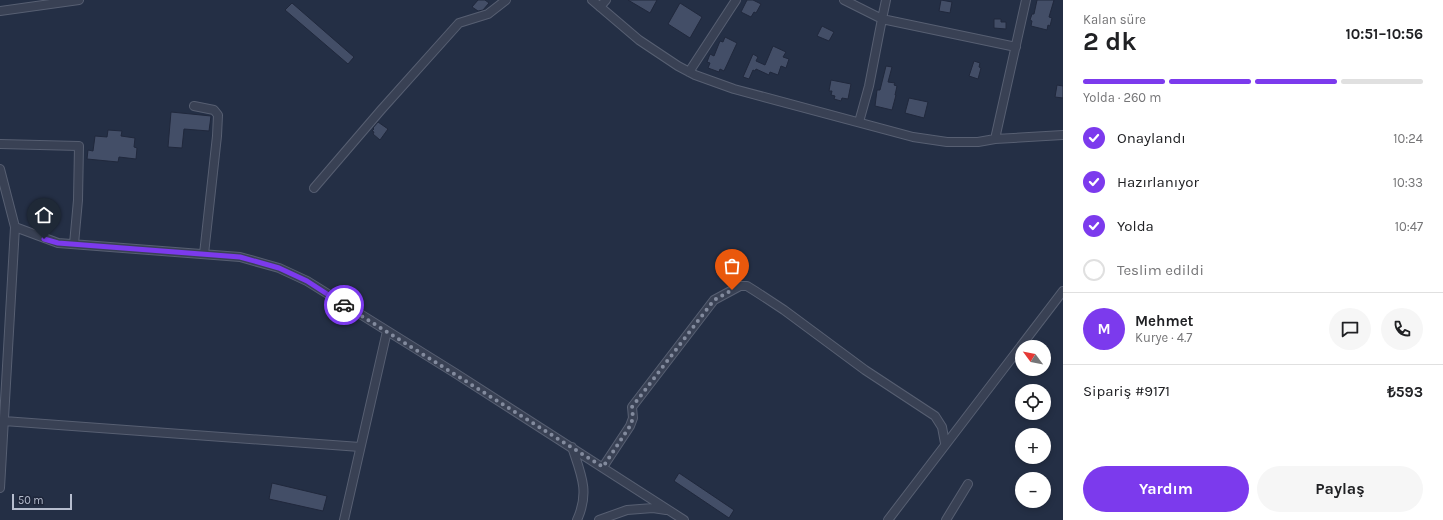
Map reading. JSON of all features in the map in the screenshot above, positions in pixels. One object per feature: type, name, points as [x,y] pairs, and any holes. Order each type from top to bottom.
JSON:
[{"type":"street","points":[[0,11],[79,0]]},
{"type":"street","points":[[314,188],[459,23],[488,14],[506,0]]},
{"type":"street","points":[[592,0],[639,40],[678,66],[689,72],[734,89],[913,137],[947,142],[978,142],[1063,135]]},
{"type":"street","points":[[600,7],[606,0]]},
{"type":"street","points":[[689,72],[736,0]]},
{"type":"street","points":[[844,0],[882,19],[1016,48]]},
{"type":"street","points":[[859,122],[869,86],[886,0]]},
{"type":"street","points":[[995,140],[1026,0]]},
{"type":"street","points":[[194,106],[214,110],[218,115],[218,136],[204,254]]},
{"type":"street","points":[[0,144],[79,146],[78,200],[74,244]]},
{"type":"street","points":[[0,169],[15,228],[0,488]]},
{"type":"street","points":[[15,228],[58,243],[240,257],[279,268],[307,281],[572,447],[684,520]]},
{"type":"street","points":[[603,467],[630,426],[633,418],[632,407],[650,383],[714,300],[740,286],[747,286],[784,310],[865,370],[935,416],[942,427],[945,443]]},
{"type":"street","points":[[888,520],[945,443],[1063,291]]},
{"type":"street","points":[[344,520],[387,331]]},
{"type":"street","points":[[4,421],[360,447]]},
{"type":"street","points":[[572,447],[584,481],[584,500],[578,520]]},
{"type":"street","points":[[946,520],[968,484]]},
{"type":"street","points":[[599,520],[628,510],[653,508],[669,510]]},
{"type":"building","points":[[478,0],[485,0],[489,3],[483,10],[478,11],[472,7]]},
{"type":"building","points":[[628,0],[657,0],[650,13]]},
{"type":"building","points":[[747,0],[753,0],[761,4],[756,13],[754,12],[751,17],[741,12]]},
{"type":"building","points":[[941,0],[952,2],[950,13],[939,11]]},
{"type":"building","points":[[1037,0],[1054,0],[1049,17],[1052,18],[1050,26],[1048,25],[1047,30],[1031,26],[1032,21],[1030,20],[1032,14],[1034,14]]},
{"type":"building","points":[[292,3],[354,57],[348,64],[285,10]]},
{"type":"building","points":[[680,3],[702,17],[690,38],[668,24]]},
{"type":"building","points":[[994,19],[1001,19],[1001,22],[1006,22],[1006,29],[994,28]]},
{"type":"building","points":[[822,26],[834,32],[829,41],[817,36]]},
{"type":"building","points":[[725,37],[737,43],[724,71],[720,69],[719,72],[708,68],[710,63],[707,62],[710,54],[714,56],[720,41],[723,42]]},
{"type":"building","points":[[773,46],[786,52],[783,57],[789,59],[786,68],[781,66],[778,75],[770,72],[769,75],[756,69],[755,71],[753,70],[749,79],[743,77],[753,54],[758,57],[756,61],[765,65]]},
{"type":"building","points":[[974,61],[980,63],[979,67],[981,68],[978,79],[969,76]]},
{"type":"building","points":[[886,66],[892,67],[888,82],[895,83],[894,85],[897,86],[892,110],[875,106],[877,90],[880,90]]},
{"type":"building","points":[[831,80],[851,84],[848,99],[842,98],[841,101],[834,99],[835,96],[831,95],[832,91],[829,91]]},
{"type":"building","points":[[1057,85],[1063,86],[1063,98],[1055,97]]},
{"type":"building","points":[[909,98],[928,102],[924,118],[905,113]]},
{"type":"building","points":[[171,112],[211,116],[209,131],[184,129],[182,148],[168,147]]},
{"type":"building","points":[[378,122],[388,129],[380,140],[373,134],[374,132],[372,131]]},
{"type":"building","points":[[108,130],[122,131],[121,136],[135,138],[134,147],[137,148],[136,159],[119,157],[118,162],[87,159],[88,150],[93,151],[95,136],[107,137]]},
{"type":"building","points":[[679,473],[734,510],[729,518],[674,481]]},
{"type":"building","points":[[272,483],[327,496],[323,511],[269,499]]},
{"type":"way so far","points":[[344,305],[455,373],[603,467],[630,426],[633,418],[632,407],[714,300],[732,290]]},
{"type":"route","points":[[44,239],[58,243],[240,257],[279,268],[307,281],[344,305]]}]
